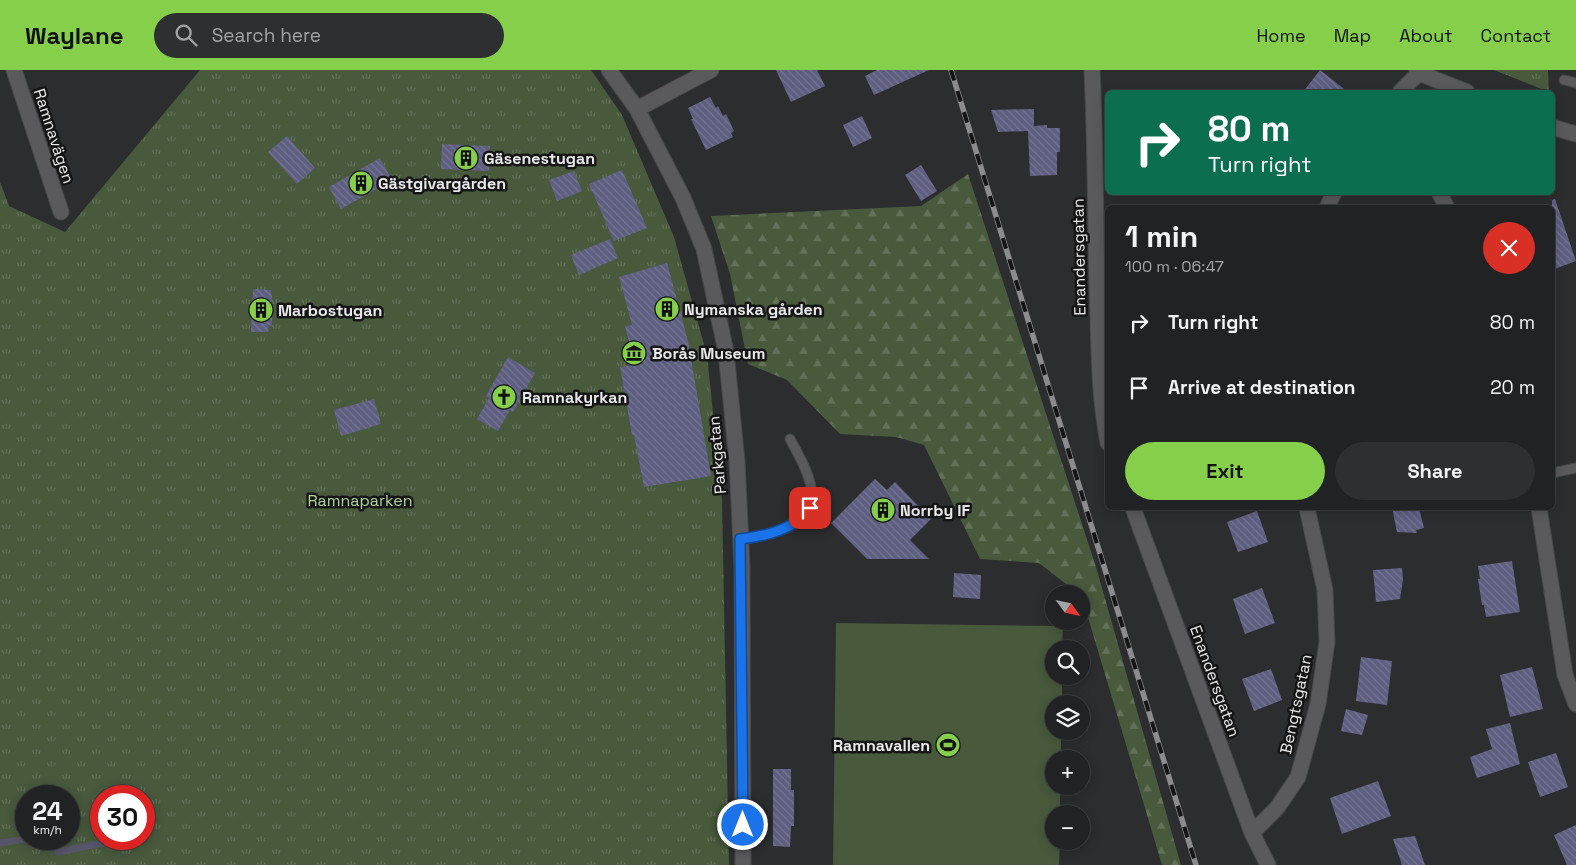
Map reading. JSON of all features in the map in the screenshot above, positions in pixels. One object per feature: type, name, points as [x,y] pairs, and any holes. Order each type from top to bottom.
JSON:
[{"type":"street","name":"Ramnavägen","points":[[14,70],[61,212]]},
{"type":"street","name":"Parkgatan","points":[[609,70],[637,109],[682,198],[704,249],[726,352],[737,461],[742,577],[743,865]]},
{"type":"street","points":[[637,109],[711,70]]},
{"type":"street","name":"Enandersgatan","points":[[1092,70],[1095,137],[1096,266],[1101,396],[1105,422]]},
{"type":"street","points":[[1402,90],[1418,71]]},
{"type":"street","points":[[1417,90],[1418,71]]},
{"type":"street","points":[[1418,71],[1462,90]]},
{"type":"street","points":[[1555,128],[1576,134]]},
{"type":"street","name":"Enandersgatan","points":[[1134,510],[1252,833],[1268,865]]},
{"type":"street","name":"Bengtsgatan","points":[[1252,833],[1277,808],[1298,778],[1318,704],[1327,642],[1325,590],[1307,510]]},
{"type":"street","points":[[1539,510],[1566,675],[1576,704]]},
{"type":"lane","points":[[1564,80],[1576,83]]},
{"type":"lane","points":[[740,539],[761,537],[779,530],[803,518],[810,508],[812,498],[810,484],[802,462],[790,439]]},
{"type":"lane","points":[[1555,472],[1576,468]]},
{"type":"green space","name":"Ramnaparken","points":[[200,70],[591,70],[622,115],[674,237],[707,355],[722,499],[729,865],[0,865],[0,182],[9,206],[65,232]]},
{"type":"green space","points":[[1494,70],[1548,70],[1549,90],[1544,90]]},
{"type":"green space","points":[[968,174],[1096,567],[1181,865],[1162,865],[1090,624],[1090,585],[1067,585],[1039,563],[980,559],[924,445],[896,437],[840,434],[787,380],[748,364],[730,274],[711,216],[921,206]]},
{"type":"green space","name":"Ramnavallen","points":[[836,623],[1045,626],[1045,630],[1063,630],[1062,640],[1045,640],[1045,685],[1062,685],[1062,695],[1045,695],[1045,740],[1061,740],[1061,750],[1045,750],[1045,795],[1060,795],[1060,805],[1045,805],[1045,850],[1060,850],[1059,865],[833,865]]},
{"type":"building","points":[[776,70],[817,70],[825,86],[791,102]]},
{"type":"building","points":[[877,70],[929,70],[874,95],[865,76]]},
{"type":"building","points":[[1320,70],[1345,90],[1305,90]]},
{"type":"building","points":[[710,97],[716,108],[718,106],[723,116],[726,114],[734,131],[731,133],[733,137],[706,150],[691,119],[693,119],[688,108]]},
{"type":"building","points":[[1034,109],[1034,126],[1047,125],[1047,128],[1060,128],[1060,152],[1057,152],[1057,175],[1030,176],[1028,131],[998,132],[991,110]]},
{"type":"building","points":[[862,116],[872,138],[853,147],[843,125]]},
{"type":"building","points":[[287,136],[315,168],[297,184],[268,152]]},
{"type":"building","name":"Gäsenestugan","points":[[442,144],[490,146],[489,171],[441,169]]},
{"type":"building","name":"Gästgivargården","points":[[380,158],[392,180],[341,209],[329,187]]},
{"type":"building","points":[[921,165],[937,191],[921,201],[905,175]]},
{"type":"building","points":[[622,170],[647,228],[614,241],[589,184]]},
{"type":"building","points":[[574,171],[582,191],[557,201],[549,180]]},
{"type":"building","points":[[1555,199],[1576,261],[1555,269],[1555,205],[1552,205],[1552,200]]},
{"type":"building","points":[[610,239],[618,258],[579,275],[571,255]]},
{"type":"building","points":[[667,263],[688,341],[711,476],[644,487],[634,435],[632,435],[620,367],[628,366],[625,346],[630,345],[625,326],[632,325],[619,277]]},
{"type":"building","name":"Marbostugan","points":[[253,289],[271,290],[272,326],[269,325],[268,332],[251,332]]},
{"type":"building","name":"Ramnakyrkan","points":[[508,357],[535,373],[513,412],[510,410],[498,431],[477,419],[489,398],[486,396]]},
{"type":"building","points":[[374,399],[381,424],[341,436],[334,410]]},
{"type":"building","name":"Norrby IF","points":[[875,479],[887,490],[895,482],[931,519],[910,540],[929,559],[867,559],[831,523]]},
{"type":"building","points":[[1392,510],[1420,510],[1424,528],[1416,530],[1417,533],[1397,532]]},
{"type":"building","points":[[1257,511],[1268,542],[1238,552],[1227,522]]},
{"type":"building","points":[[1512,561],[1520,612],[1486,617],[1484,605],[1482,605],[1478,566]]},
{"type":"building","points":[[1402,568],[1403,579],[1400,599],[1376,602],[1373,570]]},
{"type":"building","points":[[954,573],[981,575],[980,599],[953,597]]},
{"type":"building","points":[[1262,588],[1275,623],[1245,634],[1233,599]]},
{"type":"building","points":[[1361,657],[1392,661],[1387,705],[1356,701]]},
{"type":"building","points":[[1532,667],[1543,709],[1510,717],[1500,675]]},
{"type":"building","points":[[1271,669],[1282,700],[1254,711],[1242,679]]},
{"type":"building","points":[[1346,709],[1368,715],[1362,735],[1341,731]]},
{"type":"building","points":[[1510,723],[1520,764],[1477,778],[1470,757],[1492,749],[1486,729]]},
{"type":"building","points":[[1556,753],[1568,787],[1540,797],[1528,762]]},
{"type":"building","points":[[773,769],[791,769],[791,790],[794,790],[794,826],[791,826],[790,847],[773,846]]},
{"type":"building","points":[[1378,781],[1391,816],[1342,834],[1330,798]]},
{"type":"building","points":[[1576,825],[1576,865],[1567,865],[1554,835]]},
{"type":"building","points":[[1415,836],[1425,865],[1402,865],[1393,839]]},
{"type":"waterway","points":[[0,843],[15,841]]},
{"type":"waterway","points":[[80,848],[90,846]]},
{"type":"waterway","points":[[58,850],[58,852],[68,850]]},
{"type":"railway","points":[[951,70],[1196,865]]},
{"type":"place","name":"Gäsenestugan","points":[[466,158]]},
{"type":"place","name":"Gästgivargården","points":[[361,183]]},
{"type":"place","name":"Nymanska gården","points":[[667,309]]},
{"type":"place","name":"Marbostugan","points":[[261,310]]},
{"type":"place","name":"Borås Museum","points":[[634,353]]},
{"type":"place","name":"Ramnakyrkan","points":[[504,397]]},
{"type":"place","name":"Norrby IF","points":[[883,510]]},
{"type":"place","name":"Ramnavallen","points":[[948,745]]},
{"type":"route","points":[[743,825],[742,567],[740,539],[761,537],[779,530],[803,518],[810,508]]}]
